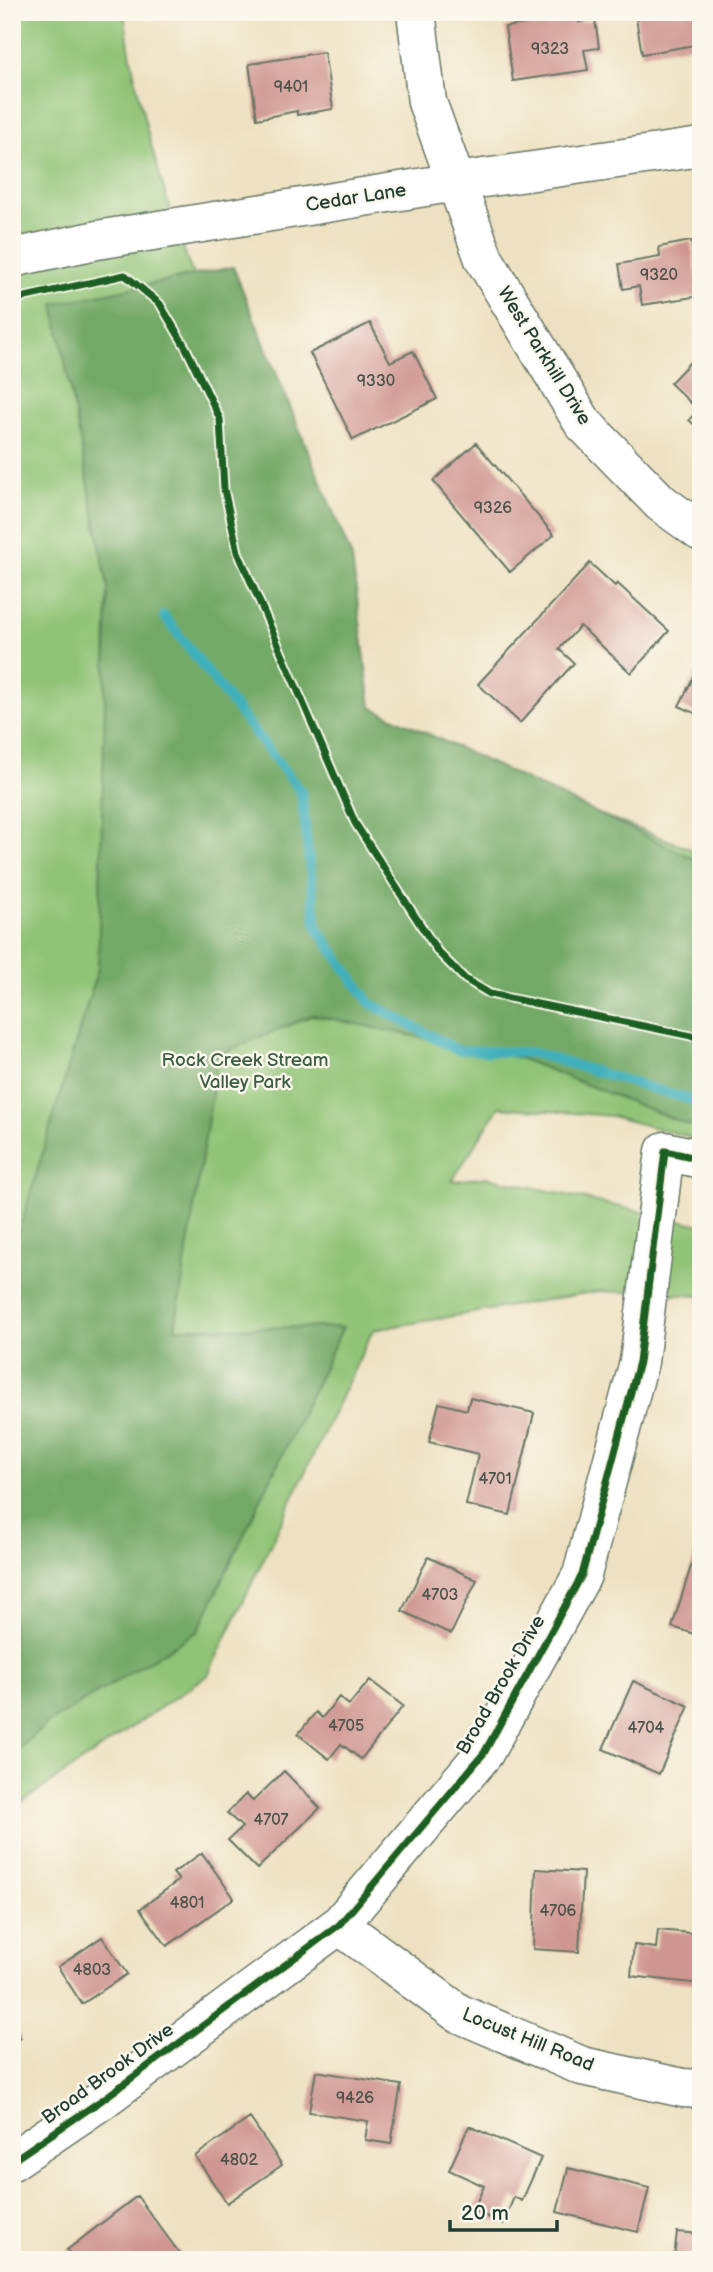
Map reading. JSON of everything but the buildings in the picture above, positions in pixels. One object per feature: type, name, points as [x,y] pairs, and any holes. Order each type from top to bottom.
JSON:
[{"type":"street","name":"West Parkhill Drive","points":[[416,12],[427,102],[484,259],[583,422],[661,503],[701,532]]},
{"type":"street","name":"Cedar Lane","points":[[12,258],[97,240],[456,182],[701,147]]},
{"type":"street","name":"Broad Brook Drive","points":[[12,2161],[102,2100],[339,1925],[484,1753],[582,1575],[639,1362],[683,1155]]},
{"type":"street","name":"Locust Hill Road","points":[[339,1925],[458,2013],[582,2066],[683,2088],[701,2089]]},
{"type":"green space","name":"Rock Creek Stream Valley Park","points":[[12,12],[124,12],[141,107],[183,247],[361,723],[701,853],[701,1140],[611,1116],[499,1107],[452,1181],[487,1177],[701,1225],[701,1296],[599,1291],[373,1330],[208,1675],[12,1809]]},
{"type":"green space","name":"Rock Creek Stream Valley Park","points":[[233,267],[352,558],[371,707],[701,862],[701,1127],[686,1124],[519,1058],[313,1015],[218,1055],[175,1328],[343,1327],[198,1631],[45,1725],[12,1756],[12,1255],[98,968],[108,587],[54,304]]},
{"type":"waterway","points":[[164,616],[301,792],[317,928],[370,1003],[457,1050],[534,1053],[701,1103]]},
{"type":"cycle path","points":[[12,300],[125,275],[160,304],[186,348],[220,419],[224,489],[238,552],[355,823],[438,952],[465,979],[490,994],[701,1038]]},
{"type":"cycle path","points":[[12,2161],[102,2100],[339,1925],[484,1753],[582,1575],[639,1362],[665,1151],[701,1159]]}]
